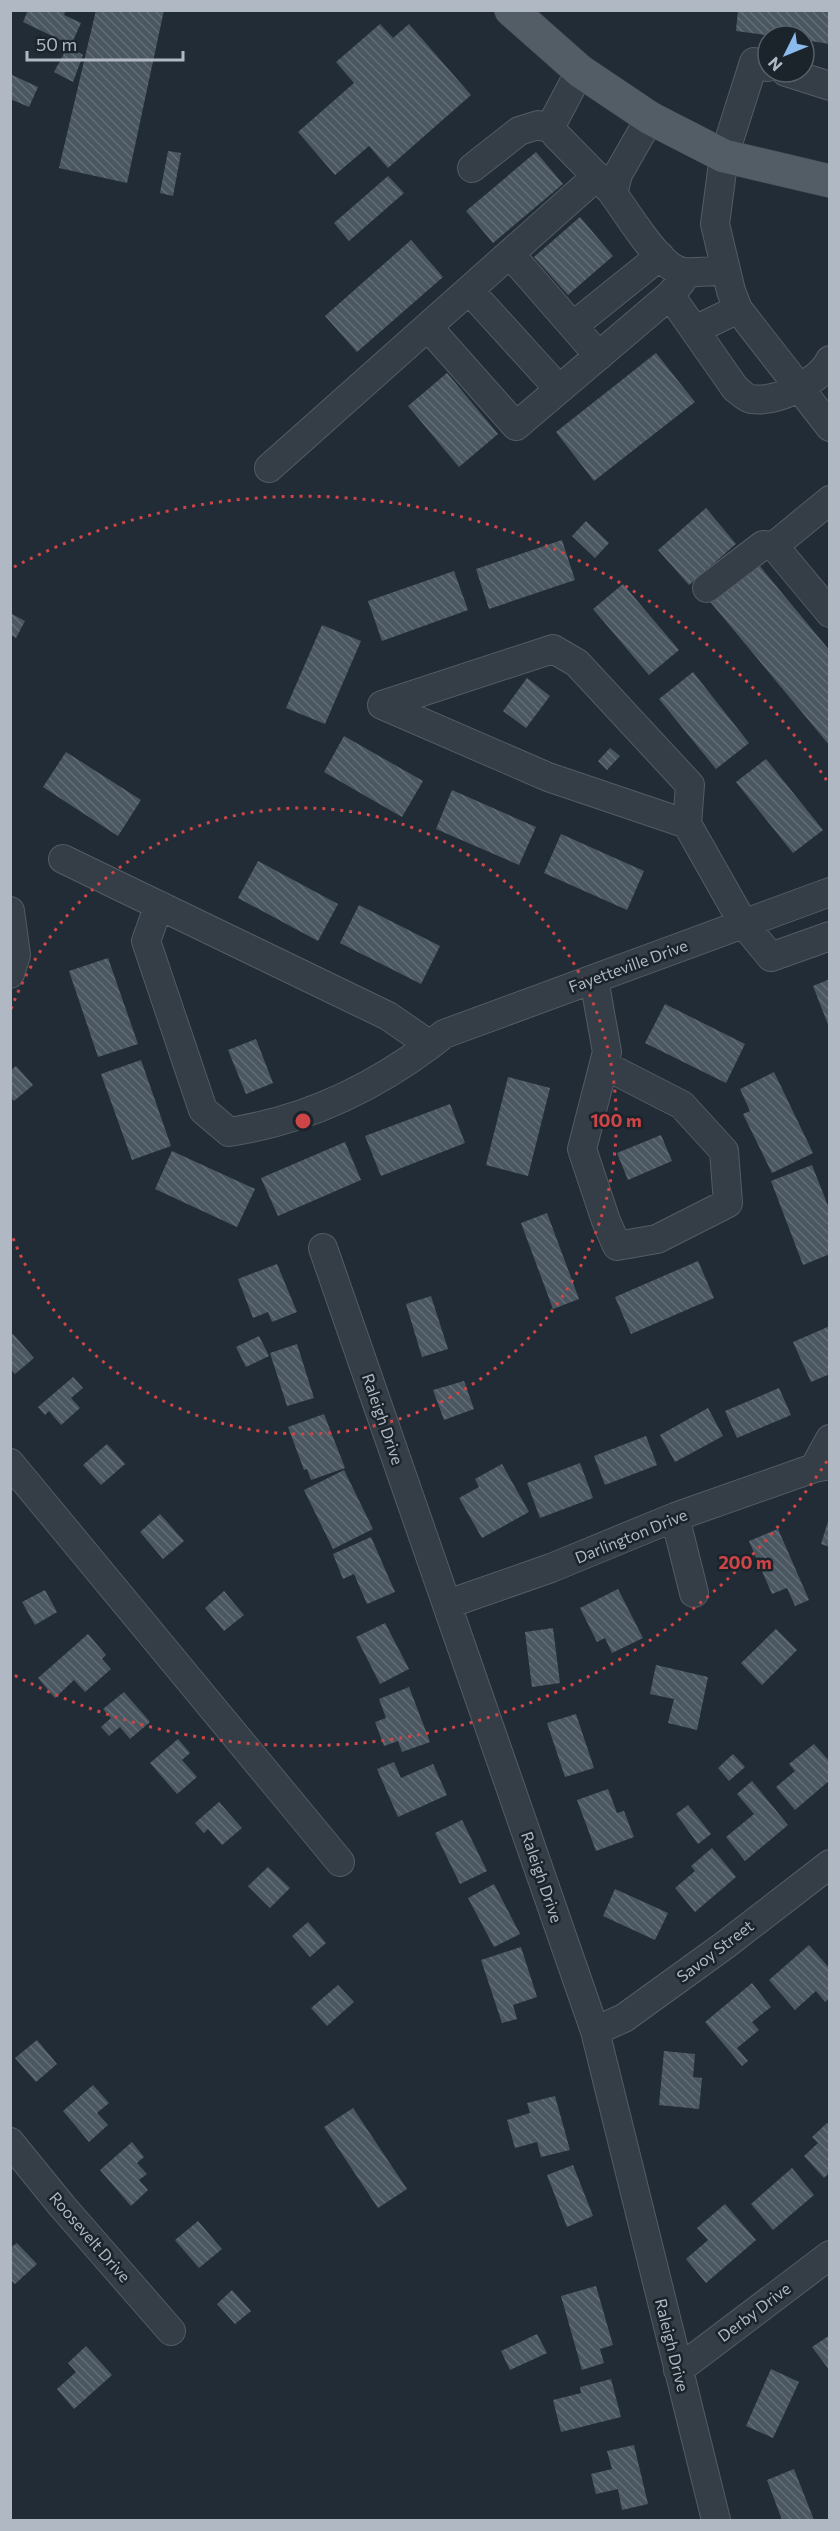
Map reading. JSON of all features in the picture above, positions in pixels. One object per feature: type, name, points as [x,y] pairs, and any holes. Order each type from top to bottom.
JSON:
[{"type":"main road","points":[[511,10],[580,71],[650,117],[724,156],[830,181]]},
{"type":"street","points":[[756,63],[754,62],[724,156],[716,224],[725,270],[738,309],[830,427]]},
{"type":"street","points":[[552,129],[553,122],[580,71]]},
{"type":"street","points":[[269,468],[510,254],[618,174],[650,117]]},
{"type":"street","points":[[472,168],[519,131],[538,125],[552,129],[605,185],[670,274],[695,330],[735,388],[749,399],[770,398],[800,388],[828,367]]},
{"type":"street","points":[[510,254],[599,356]]},
{"type":"street","points":[[573,326],[670,274],[725,270]]},
{"type":"street","points":[[428,327],[516,426],[599,356],[670,274]]},
{"type":"street","points":[[469,290],[559,389]]},
{"type":"street","points":[[695,330],[738,309]]},
{"type":"street","points":[[707,588],[763,545],[774,546],[829,502]]},
{"type":"street","points":[[774,546],[830,613]]},
{"type":"street","points":[[687,824],[548,777],[382,705],[554,649],[577,663],[690,785],[687,824],[743,924],[771,957],[830,936]]},
{"type":"street","points":[[63,859],[388,1016],[430,1045]]},
{"type":"street","name":"Fayetteville Drive","points":[[159,906],[146,941],[203,1110],[229,1132],[263,1127],[324,1107],[399,1068],[444,1034],[830,892]]},
{"type":"street","points":[[10,911],[16,955],[10,974]]},
{"type":"street","points":[[594,979],[607,1052],[582,1149],[606,1221],[618,1246],[657,1239],[728,1203],[724,1151],[682,1105],[604,1065]]},
{"type":"street","name":"Raleigh Drive","points":[[323,1248],[596,2031],[716,2520]]},
{"type":"street","name":"Darlington Drive","points":[[448,1604],[551,1568],[675,1517],[822,1467],[830,1439]]},
{"type":"street","points":[[10,1463],[339,1862]]},
{"type":"street","points":[[675,1517],[694,1593]]},
{"type":"street","name":"Savoy Street","points":[[596,2031],[624,2018],[725,1945],[830,1864]]},
{"type":"street","name":"Roosevelt Drive","points":[[10,2142],[62,2206],[171,2331]]},
{"type":"street","name":"Derby Drive","points":[[678,2370],[830,2255]]},
{"type":"building","points":[[28,10],[66,10],[64,15],[81,23],[71,45],[23,22]]},
{"type":"building","points":[[96,10],[164,10],[127,183],[59,168]]},
{"type":"building","points":[[738,10],[830,10],[830,44],[816,42],[816,24],[756,24],[756,34],[736,31]]},
{"type":"building","points":[[380,24],[393,38],[409,24],[471,95],[388,168],[369,146],[335,175],[298,132],[354,83],[336,62]]},
{"type":"building","points":[[68,46],[83,55],[73,82],[54,72]]},
{"type":"building","points":[[10,74],[38,87],[29,107],[10,99]]},
{"type":"building","points":[[168,151],[181,153],[173,196],[160,193]]},
{"type":"building","points":[[536,152],[563,184],[493,243],[466,211]]},
{"type":"building","points":[[388,176],[404,193],[349,241],[334,223]]},
{"type":"building","points":[[580,217],[613,256],[568,295],[534,257]]},
{"type":"building","points":[[411,240],[443,277],[357,352],[325,316]]},
{"type":"building","points":[[656,353],[695,402],[594,481],[556,432]]},
{"type":"building","points":[[447,373],[498,434],[459,467],[408,406]]},
{"type":"building","points":[[706,508],[736,544],[689,585],[658,550]]},
{"type":"building","points":[[586,521],[609,543],[595,558],[572,536]]},
{"type":"building","points":[[562,540],[575,580],[489,609],[476,569]]},
{"type":"building","points":[[754,559],[830,651],[830,746],[707,598]]},
{"type":"building","points":[[454,571],[468,610],[382,641],[368,601]]},
{"type":"building","points":[[623,584],[679,650],[649,675],[593,609]]},
{"type":"building","points":[[10,613],[25,621],[16,638],[10,634]]},
{"type":"building","points":[[322,625],[361,641],[325,724],[286,708]]},
{"type":"building","points":[[693,672],[749,743],[716,769],[659,699]]},
{"type":"building","points":[[527,678],[550,696],[526,728],[503,711]]},
{"type":"building","points":[[344,736],[423,781],[402,817],[324,772]]},
{"type":"building","points":[[610,748],[620,756],[607,770],[598,761]]},
{"type":"building","points":[[66,752],[141,800],[118,836],[43,787]]},
{"type":"building","points":[[766,759],[823,830],[793,853],[736,782]]},
{"type":"building","points":[[452,790],[536,827],[519,865],[436,829]]},
{"type":"building","points":[[561,834],[644,871],[627,910],[544,873]]},
{"type":"building","points":[[258,861],[338,904],[318,941],[238,898]]},
{"type":"building","points":[[359,905],[440,946],[421,984],[340,943]]},
{"type":"building","points":[[108,958],[138,1044],[98,1057],[69,971]]},
{"type":"building","points":[[830,979],[830,1027],[829,1027],[813,986]]},
{"type":"building","points":[[665,1004],[745,1044],[726,1083],[645,1043]]},
{"type":"building","points":[[256,1039],[273,1083],[246,1094],[228,1050]]},
{"type":"building","points":[[141,1060],[171,1146],[132,1160],[101,1074]]},
{"type":"building","points":[[16,1066],[33,1085],[14,1101],[10,1097],[10,1071]]},
{"type":"building","points":[[774,1072],[813,1153],[772,1173],[743,1114],[750,1111],[740,1089]]},
{"type":"building","points":[[508,1077],[550,1088],[528,1176],[486,1165]]},
{"type":"building","points":[[450,1104],[465,1143],[381,1176],[365,1136]]},
{"type":"building","points":[[661,1135],[672,1161],[628,1180],[617,1153]]},
{"type":"building","points":[[345,1142],[361,1180],[278,1216],[261,1178]]},
{"type":"building","points":[[172,1151],[255,1189],[237,1227],[155,1189]]},
{"type":"building","points":[[812,1165],[830,1211],[830,1254],[803,1265],[771,1181]]},
{"type":"building","points":[[547,1213],[579,1299],[553,1309],[521,1223]]},
{"type":"building","points":[[698,1261],[714,1298],[631,1334],[615,1297]]},
{"type":"building","points":[[277,1264],[297,1312],[272,1322],[268,1312],[253,1318],[238,1279]]},
{"type":"building","points":[[431,1296],[448,1349],[422,1357],[406,1304]]},
{"type":"building","points":[[830,1326],[830,1374],[811,1382],[793,1342]]},
{"type":"building","points":[[13,1334],[34,1358],[15,1374],[10,1368],[10,1337]]},
{"type":"building","points":[[259,1336],[269,1356],[246,1367],[236,1347]]},
{"type":"building","points":[[297,1344],[314,1398],[287,1406],[270,1353]]},
{"type":"building","points":[[73,1377],[83,1388],[71,1398],[80,1408],[61,1425],[49,1411],[45,1415],[38,1407]]},
{"type":"building","points":[[464,1381],[474,1409],[444,1420],[433,1390]]},
{"type":"building","points":[[779,1388],[791,1415],[737,1438],[725,1411]]},
{"type":"building","points":[[708,1408],[723,1436],[675,1462],[660,1435]]},
{"type":"building","points":[[324,1414],[345,1468],[311,1480],[307,1469],[304,1470],[288,1427]]},
{"type":"building","points":[[646,1436],[657,1465],[605,1485],[594,1456]]},
{"type":"building","points":[[107,1444],[125,1464],[101,1485],[83,1465]]},
{"type":"building","points":[[580,1463],[593,1498],[540,1518],[527,1483]]},
{"type":"building","points":[[502,1464],[529,1512],[482,1538],[459,1498],[479,1487],[475,1479]]},
{"type":"building","points":[[344,1470],[373,1529],[333,1549],[304,1490]]},
{"type":"building","points":[[160,1514],[184,1541],[163,1559],[140,1532]]},
{"type":"building","points":[[830,1515],[830,1547],[821,1544]]},
{"type":"building","points":[[778,1529],[809,1600],[795,1606],[787,1588],[772,1594],[749,1541]]},
{"type":"building","points":[[371,1537],[395,1592],[367,1604],[354,1574],[343,1579],[333,1554]]},
{"type":"building","points":[[618,1589],[643,1638],[612,1653],[605,1638],[597,1642],[580,1608]]},
{"type":"building","points":[[45,1590],[57,1612],[35,1625],[22,1602]]},
{"type":"building","points":[[224,1591],[244,1615],[224,1631],[205,1608]]},
{"type":"building","points":[[385,1623],[409,1669],[380,1684],[356,1637]]},
{"type":"building","points":[[553,1628],[560,1683],[532,1687],[525,1632]]},
{"type":"building","points":[[776,1629],[797,1650],[762,1685],[741,1663]]},
{"type":"building","points":[[88,1634],[106,1655],[102,1659],[111,1669],[85,1692],[74,1680],[55,1698],[38,1678]]},
{"type":"building","points":[[656,1665],[708,1677],[697,1730],[668,1723],[674,1699],[650,1694]]},
{"type":"building","points":[[409,1687],[430,1742],[402,1752],[398,1741],[384,1746],[375,1722],[386,1718],[379,1699]]},
{"type":"building","points":[[124,1692],[150,1722],[130,1739],[120,1727],[109,1736],[101,1727],[111,1718],[103,1709]]},
{"type":"building","points":[[576,1714],[594,1768],[565,1777],[547,1723]]},
{"type":"building","points":[[178,1739],[190,1753],[182,1760],[197,1777],[177,1794],[150,1763]]},
{"type":"building","points":[[814,1744],[830,1762],[830,1780],[795,1810],[776,1787],[795,1771],[789,1764]]},
{"type":"building","points":[[733,1754],[745,1767],[729,1781],[718,1768]]},
{"type":"building","points":[[394,1762],[401,1778],[433,1764],[447,1795],[398,1817],[377,1769]]},
{"type":"building","points":[[752,1781],[788,1825],[745,1861],[726,1837],[754,1814],[737,1794]]},
{"type":"building","points":[[608,1789],[617,1813],[624,1811],[634,1837],[596,1851],[577,1800]]},
{"type":"building","points":[[219,1802],[242,1828],[222,1845],[208,1829],[204,1833],[195,1823]]},
{"type":"building","points":[[688,1805],[711,1834],[698,1844],[676,1814]]},
{"type":"building","points":[[462,1820],[487,1871],[460,1884],[435,1833]]},
{"type":"building","points":[[712,1848],[736,1877],[695,1912],[675,1888],[695,1871],[691,1866]]},
{"type":"building","points":[[268,1867],[290,1888],[270,1908],[248,1886]]},
{"type":"building","points":[[494,1884],[520,1934],[494,1947],[468,1898]]},
{"type":"building","points":[[615,1889],[668,1913],[655,1940],[603,1916]]},
{"type":"building","points":[[308,1922],[326,1943],[310,1957],[292,1936]]},
{"type":"building","points":[[809,1945],[830,1969],[830,1998],[825,2002],[816,1991],[795,2010],[769,1980]]},
{"type":"building","points":[[521,1947],[537,1997],[513,2005],[517,2019],[502,2023],[481,1960]]},
{"type":"building","points":[[752,1983],[771,2007],[752,2022],[759,2030],[737,2048],[748,2061],[742,2066],[705,2022]]},
{"type":"building","points":[[338,1985],[354,2002],[327,2026],[311,2008]]},
{"type":"building","points":[[37,2040],[57,2064],[36,2082],[15,2058]]},
{"type":"building","points":[[664,2051],[695,2054],[693,2077],[702,2078],[699,2109],[659,2105]]},
{"type":"building","points":[[93,2085],[109,2103],[97,2113],[108,2125],[89,2142],[63,2111]]},
{"type":"building","points":[[555,2096],[570,2150],[541,2157],[537,2142],[515,2148],[507,2120],[530,2113],[527,2103]]},
{"type":"building","points":[[353,2108],[407,2189],[378,2208],[324,2127]]},
{"type":"building","points":[[827,2123],[830,2126],[830,2172],[824,2178],[804,2156],[818,2143],[812,2137]]},
{"type":"building","points":[[132,2142],[144,2157],[137,2163],[147,2174],[139,2180],[148,2190],[131,2206],[100,2170]]},
{"type":"building","points":[[573,2165],[593,2216],[567,2227],[547,2175]]},
{"type":"building","points":[[792,2168],[814,2195],[773,2230],[751,2204]]},
{"type":"building","points":[[725,2204],[756,2240],[706,2283],[686,2259],[708,2240],[697,2228]]},
{"type":"building","points":[[198,2221],[222,2249],[199,2268],[175,2240]]},
{"type":"building","points":[[17,2243],[37,2264],[15,2284],[10,2279],[10,2248]]},
{"type":"building","points":[[596,2286],[613,2345],[600,2349],[604,2363],[582,2370],[561,2296]]},
{"type":"building","points":[[232,2290],[251,2311],[235,2324],[217,2304]]},
{"type":"building","points":[[537,2334],[547,2353],[510,2370],[501,2351]]},
{"type":"building","points":[[830,2335],[830,2371],[812,2347]]},
{"type":"building","points":[[86,2346],[112,2375],[74,2409],[57,2389],[76,2372],[68,2363]]},
{"type":"building","points":[[771,2369],[799,2382],[773,2438],[746,2426]]},
{"type":"building","points":[[611,2379],[621,2417],[561,2432],[553,2400],[581,2393],[580,2387]]},
{"type":"building","points":[[634,2445],[648,2504],[622,2510],[618,2489],[596,2494],[591,2474],[612,2469],[607,2451]]},
{"type":"building","points":[[794,2469],[814,2520],[782,2520],[767,2480]]}]
